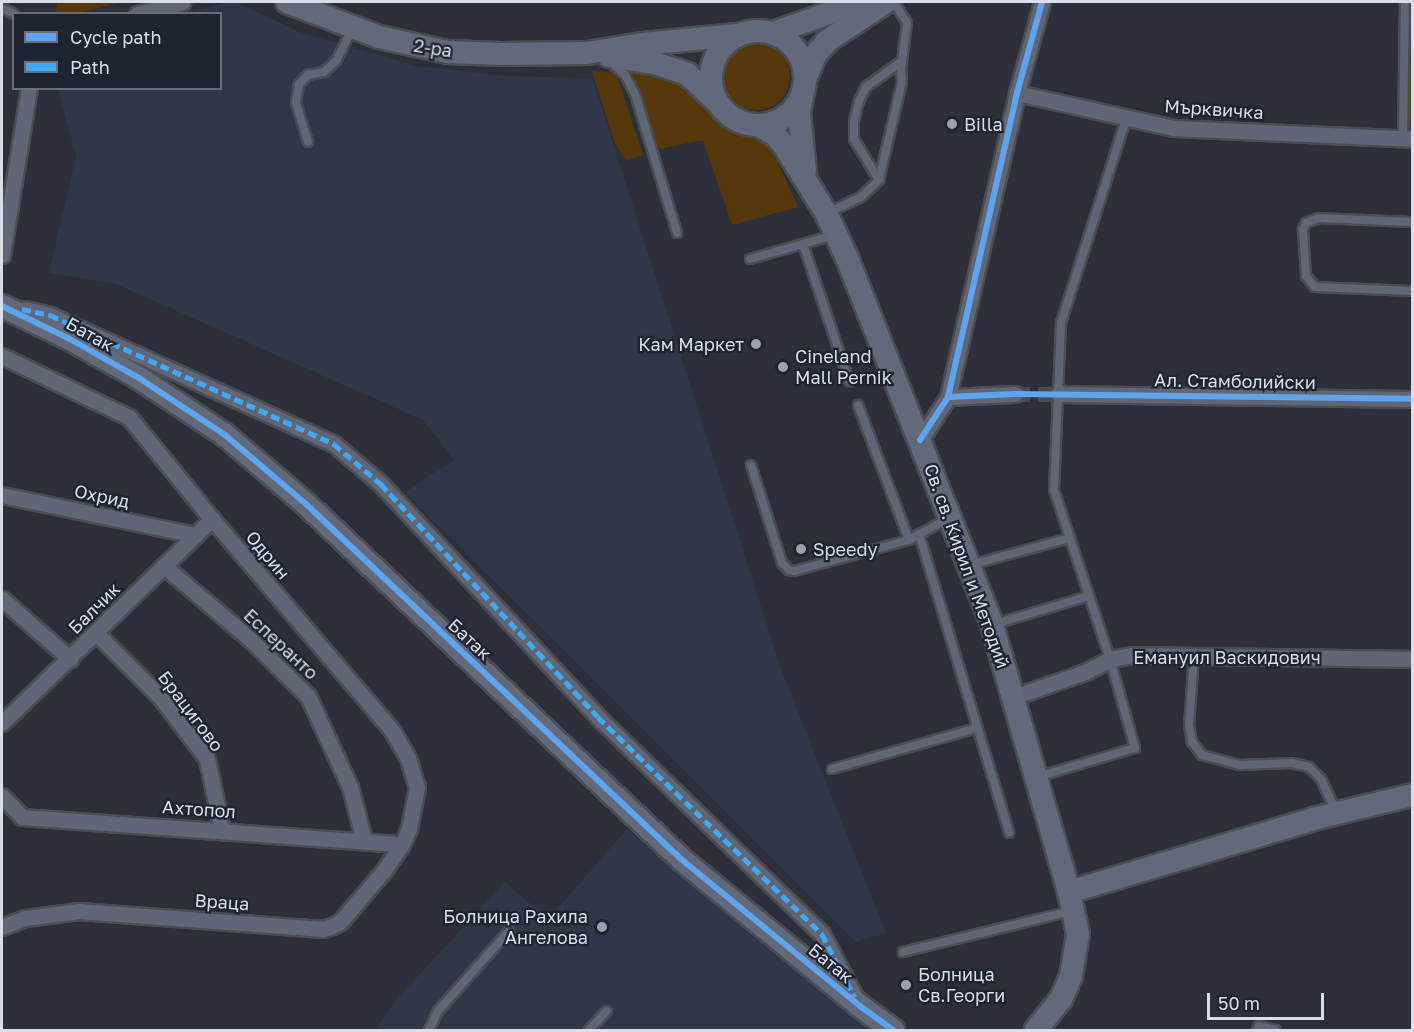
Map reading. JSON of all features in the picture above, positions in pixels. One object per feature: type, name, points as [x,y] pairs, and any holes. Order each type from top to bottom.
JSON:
[{"type":"main road","name":"2-ра","points":[[287,2],[353,28],[412,45],[448,51],[501,54],[587,53],[643,44],[738,35]]},
{"type":"main road","points":[[773,33],[838,10],[853,2]]},
{"type":"main road","name":"Св. св. Кирил и Методий","points":[[806,178],[799,113],[804,87],[815,55],[827,41],[886,2]]},
{"type":"main road","points":[[761,31],[773,33],[786,40],[797,51],[803,65],[804,87],[796,106],[786,116],[760,126],[736,120],[717,103],[711,88],[711,72],[720,51],[738,35],[761,31]]},
{"type":"main road","name":"2-ра","points":[[587,53],[669,67],[696,81],[717,103]]},
{"type":"main road","name":"Св. св. Кирил и Методий","points":[[760,126],[786,147],[806,178],[836,234],[951,517],[992,625],[1071,901],[1077,934],[1071,976],[1061,999],[1036,1030]]},
{"type":"main road","name":"Батак","points":[[2,305],[129,372],[225,435],[306,504],[681,859],[860,1006],[893,1030]]},
{"type":"main road","points":[[1071,901],[1337,813],[1413,795]]},
{"type":"street","points":[[144,12],[182,2]]},
{"type":"street","points":[[920,440],[948,397],[1017,93],[1042,2]]},
{"type":"street","points":[[2,255],[29,90]]},
{"type":"street","name":"Мърквичка","points":[[1017,93],[1173,128],[1408,139]]},
{"type":"street","points":[[2,305],[50,315],[334,444],[381,484],[598,717],[822,934],[860,1006]]},
{"type":"street","name":"Одрин","points":[[2,356],[129,417],[212,519],[393,732],[408,758],[417,787],[412,818],[402,844]]},
{"type":"street","points":[[948,397],[1015,394]]},
{"type":"street","name":"Ал. Стамболийски","points":[[1058,394],[1413,399]]},
{"type":"street","name":"Охрид","points":[[2,495],[195,536]]},
{"type":"street","name":"Балчик","points":[[2,723],[212,519]]},
{"type":"street","name":"Есперанто","points":[[164,566],[251,640],[308,696],[350,787],[364,840]]},
{"type":"street","points":[[2,599],[70,659]]},
{"type":"street","name":"Брацигово","points":[[96,633],[161,698],[207,759],[222,830]]},
{"type":"street","name":"Емануил Васкидович","points":[[1012,697],[1085,672],[1110,659],[1133,655],[1413,659]]},
{"type":"street","name":"Ахтопол","points":[[2,796],[22,817],[402,844]]},
{"type":"street","name":"Враца","points":[[2,927],[25,918],[79,911],[323,929],[340,922],[402,844]]},
{"type":"lane","points":[[826,213],[861,197],[879,180],[902,82],[902,60],[907,23],[894,2]]},
{"type":"lane","points":[[1405,2],[1408,139]]},
{"type":"lane","points":[[308,142],[296,103],[299,84],[308,75],[324,72],[336,61],[353,28]]},
{"type":"lane","points":[[587,53],[618,67],[625,75],[636,97],[677,232]]},
{"type":"lane","points":[[879,180],[854,139],[854,121],[859,101],[866,87],[902,60]]},
{"type":"lane","points":[[1034,777],[1135,748],[1110,659],[1054,490],[1061,322],[1126,118]]},
{"type":"lane","points":[[1410,222],[1320,218],[1306,223],[1303,230],[1306,276],[1315,287],[1413,291]]},
{"type":"lane","points":[[750,259],[836,234]]},
{"type":"lane","points":[[803,244],[849,381]]},
{"type":"lane","points":[[858,405],[909,540]]},
{"type":"lane","points":[[751,465],[782,563],[789,570],[837,560],[909,540],[951,517]]},
{"type":"lane","points":[[919,534],[1009,833]]},
{"type":"lane","points":[[969,565],[1070,538]]},
{"type":"lane","points":[[992,625],[1089,596]]},
{"type":"lane","points":[[1194,656],[1189,725],[1192,742],[1202,754],[1240,765],[1292,763],[1309,767],[1321,779],[1337,813]]},
{"type":"lane","points":[[832,769],[977,728]]},
{"type":"lane","points":[[903,952],[1071,901]]},
{"type":"lane","points":[[429,1030],[438,1011],[509,931]]},
{"type":"lane","points":[[589,1030],[607,1011]]},
{"type":"lane","points":[[1257,1030],[1259,1026],[1276,1030]]},
{"type":"shaded area","points":[[57,2],[121,2],[83,12],[56,12]]},
{"type":"shaded area","points":[[236,2],[299,32],[416,66],[507,76],[592,78],[781,669],[886,933],[856,942],[405,492],[454,460],[423,420],[116,284],[49,273],[76,156],[58,90],[222,90],[222,12],[189,12]]},
{"type":"shaded area","points":[[1412,15],[1412,134],[1408,133]]},
{"type":"shaded area","points":[[756,42],[769,45],[780,52],[787,63],[790,76],[787,89],[780,100],[769,107],[756,110],[743,107],[732,100],[725,89],[722,76],[725,63],[732,52],[743,45]]},
{"type":"shaded area","points":[[644,69],[675,79],[700,92],[710,113],[730,129],[767,139],[798,207],[732,225],[703,140],[659,149],[629,71]]},
{"type":"shaded area","points":[[592,71],[616,73],[643,155],[626,160],[615,143]]},
{"type":"shaded area","name":"Болница Рахила Ангелова","points":[[627,829],[754,938],[874,1030],[374,1030],[395,1001],[505,882],[528,902],[551,916]]},
{"type":"tunnel","points":[[1015,394],[1058,394]]},
{"type":"marked path","points":[[22,309],[50,315],[334,444],[381,484],[598,717],[822,934],[855,997]]},
{"type":"cycle path","points":[[920,440],[948,397],[1017,93],[1042,2]]},
{"type":"cycle path","points":[[2,306],[68,338],[139,378],[225,435],[306,504],[681,859],[860,1006],[893,1030]]},
{"type":"cycle path","points":[[948,397],[1015,394],[1412,399]]},
{"type":"place","name":"Billa","points":[[952,124]]},
{"type":"place","name":"Кам Маркет","points":[[756,344]]},
{"type":"place","name":"Cineland Mall Pernik","points":[[783,367]]},
{"type":"place","name":"Speedy","points":[[801,549]]},
{"type":"place","name":"Болница Рахила Ангелова","points":[[602,927]]},
{"type":"place","name":"Болница Св.Георги","points":[[906,985]]}]
